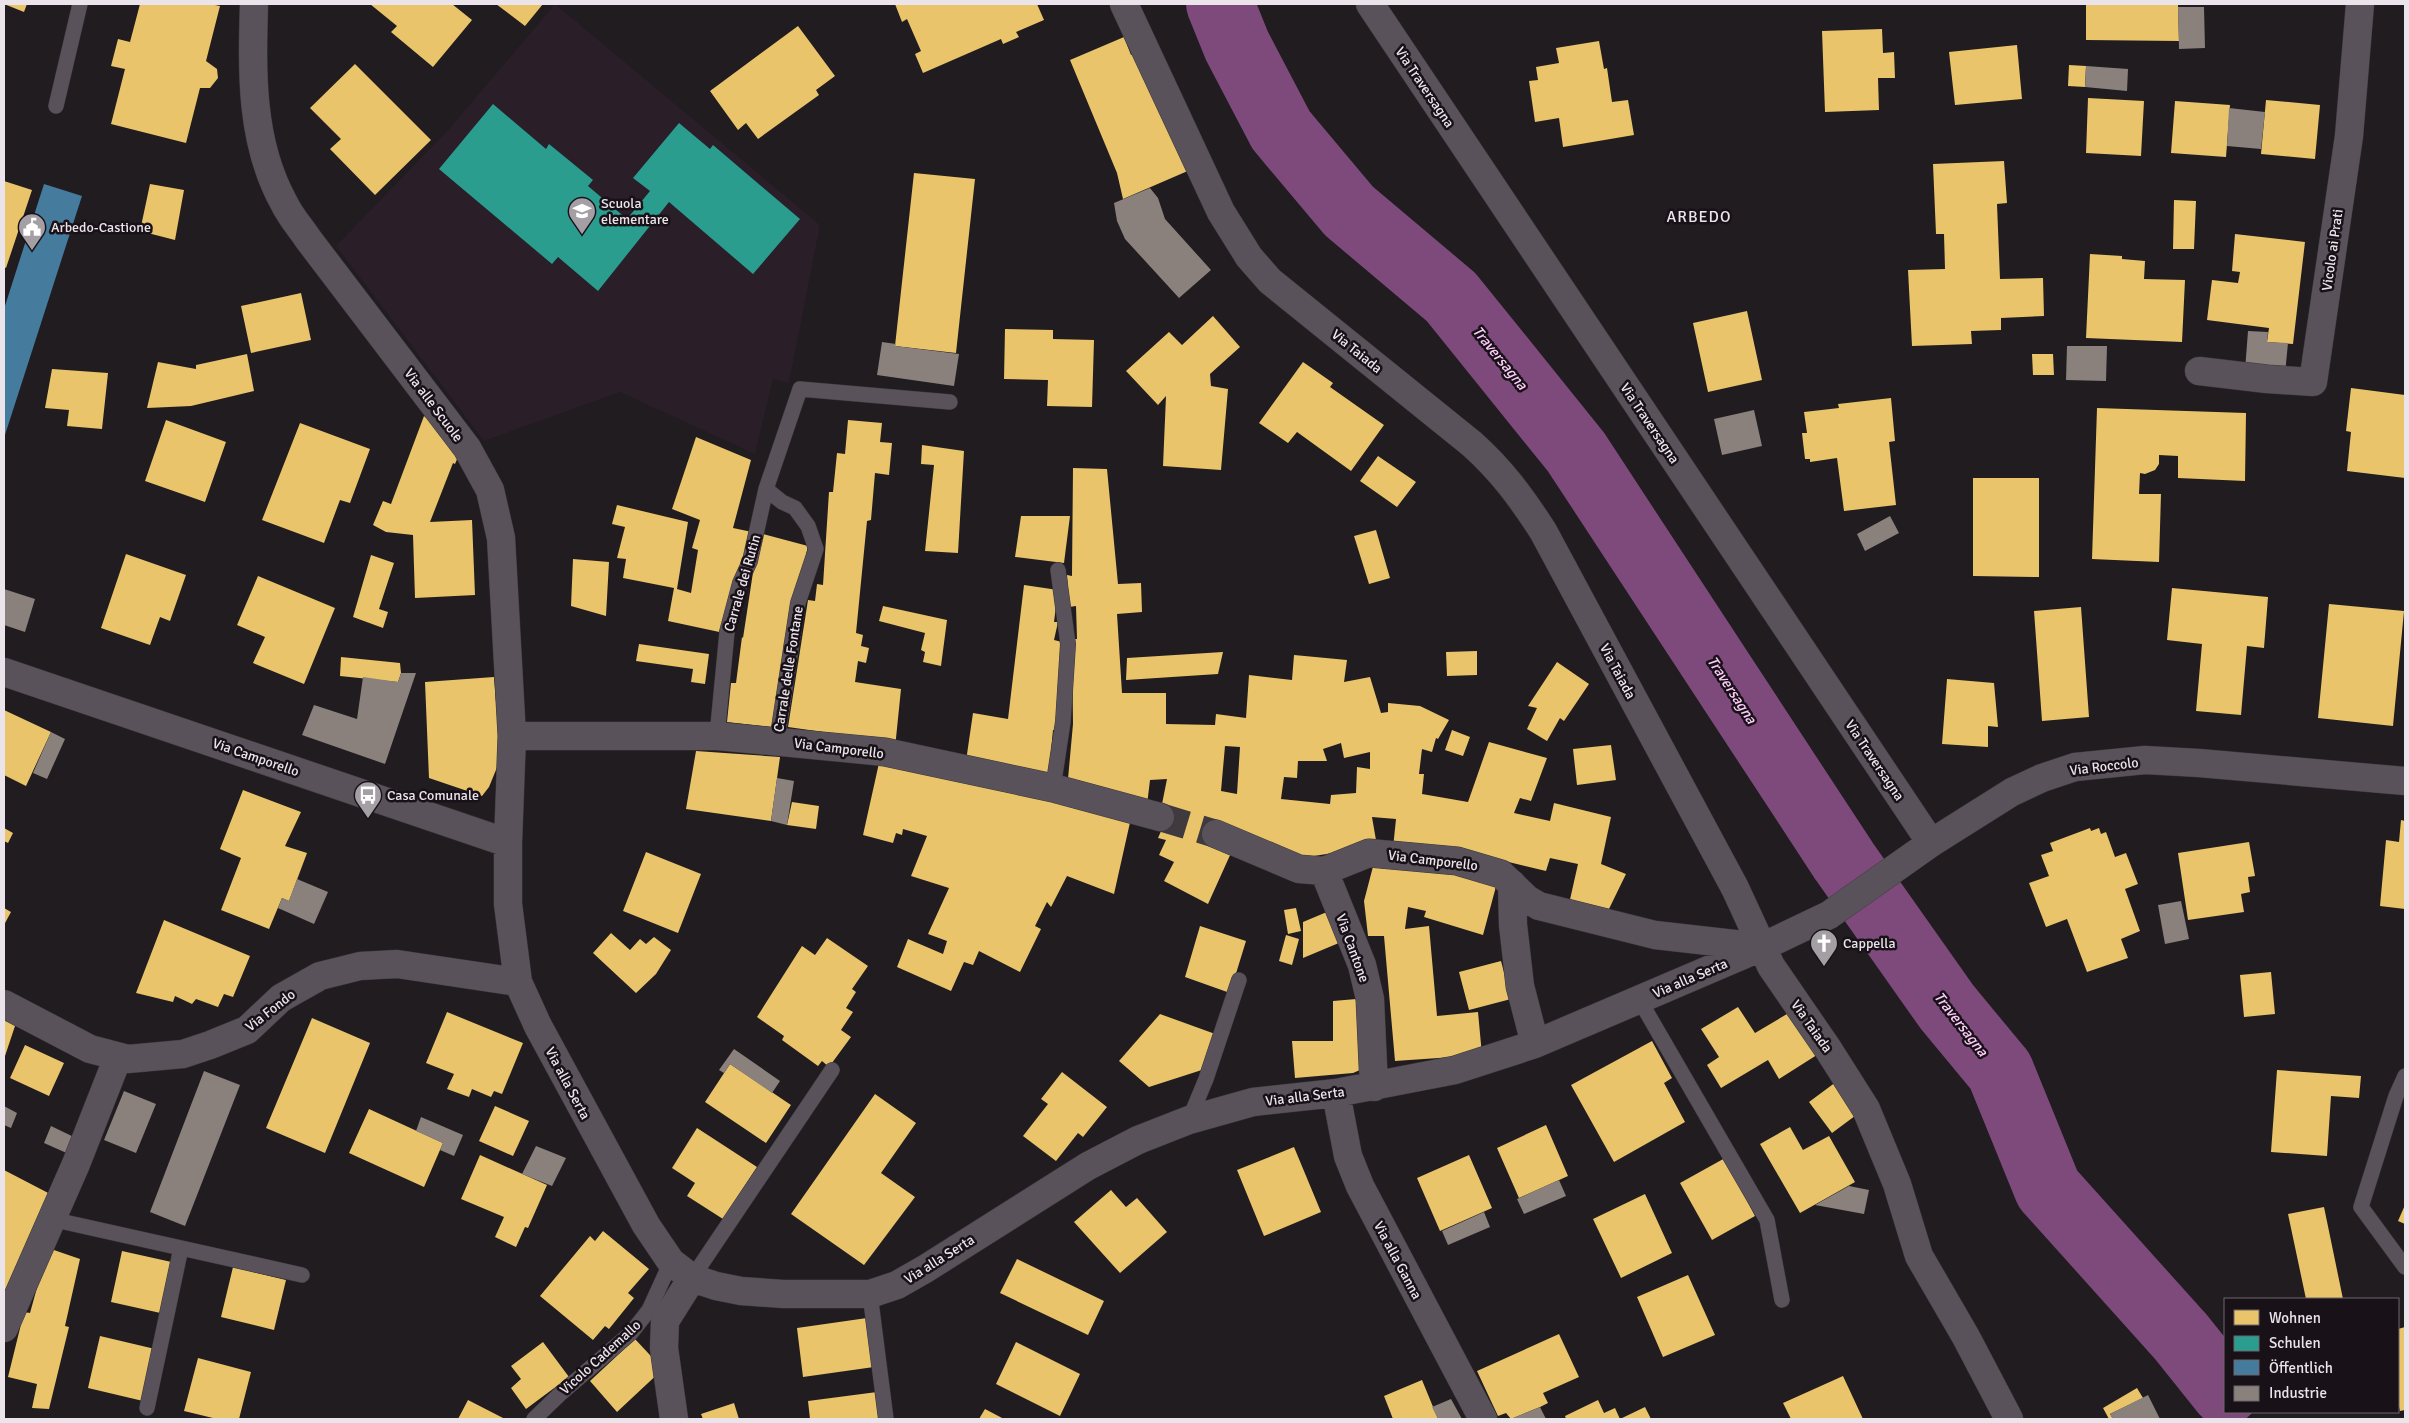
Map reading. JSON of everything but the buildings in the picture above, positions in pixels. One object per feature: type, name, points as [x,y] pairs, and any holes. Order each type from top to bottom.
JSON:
[{"type":"street","name":"Via alle Scuole","points":[[254,4],[252,67],[258,129],[266,159],[283,203],[467,448],[490,490],[501,538],[512,736],[508,843]]},
{"type":"street","name":"Via Taiada","points":[[1124,4],[1221,212],[1249,257],[1270,281],[1472,444],[1500,470],[1519,493],[1543,531],[1735,888],[1771,966],[1828,1049],[1866,1109],[1897,1184],[1919,1256],[1966,1337],[2009,1419]]},
{"type":"street","name":"Via Traversagna","points":[[1370,4],[1921,850]]},
{"type":"street","name":"Vicolo ai Prati","points":[[2199,371],[2313,382],[2349,136],[2360,4]]},
{"type":"street","name":"Via Camporello","points":[[4,672],[508,843]]},
{"type":"street","name":"Via Camporello","points":[[512,736],[717,736],[778,740],[885,752],[1053,788],[1160,817]]},
{"type":"street","name":"Via Roccolo","points":[[1762,947],[1829,915],[1921,850],[2020,788],[2075,767],[2145,760],[2199,762],[2405,781]]},
{"type":"street","name":"Via Camporello","points":[[1216,834],[1299,869],[1324,871],[1369,853],[1457,861],[1501,874],[1527,899],[1540,906],[1655,935],[1762,947]]},
{"type":"street","name":"Via alla Serta","points":[[508,843],[508,904],[518,982],[538,1026],[641,1217],[682,1270],[716,1286],[774,1294],[870,1294],[897,1285],[1088,1166],[1138,1140],[1189,1120],[1252,1102],[1336,1093],[1455,1070],[1535,1044],[1762,947]]},
{"type":"street","name":"Via Cantone","points":[[1324,871],[1347,932],[1362,965],[1370,999],[1374,1086]]},
{"type":"street","points":[[1512,884],[1513,925],[1520,986],[1535,1044]]},
{"type":"street","name":"Via Fondo","points":[[4,1004],[90,1049],[128,1059],[154,1058],[183,1054],[247,1030],[281,998],[320,976],[360,966],[397,964],[518,982]]},
{"type":"street","points":[[4,1328],[52,1219],[118,1056]]},
{"type":"street","name":"Via alla Ganna","points":[[1336,1093],[1348,1156],[1360,1186],[1483,1419]]},
{"type":"street","points":[[674,1419],[665,1356],[665,1321],[682,1270]]},
{"type":"lane","points":[[56,106],[80,4]]},
{"type":"lane","points":[[766,490],[800,389],[950,402]]},
{"type":"lane","name":"Carrale dei Rutin","points":[[717,736],[726,632],[740,583],[750,561],[766,490]]},
{"type":"lane","name":"Carrale delle Fontane","points":[[766,490],[782,502],[795,508],[808,526],[816,549],[798,603],[778,740]]},
{"type":"lane","points":[[1053,788],[1063,722],[1068,644],[1058,570]]},
{"type":"lane","points":[[1189,1120],[1206,1079],[1239,980]]},
{"type":"lane","points":[[1639,999],[1767,1220],[1782,1300]]},
{"type":"lane","points":[[682,1270],[832,1070]]},
{"type":"lane","points":[[2405,1076],[2396,1096],[2361,1207],[2405,1268]]},
{"type":"lane","points":[[52,1219],[302,1275]]},
{"type":"lane","points":[[147,1408],[181,1248]]},
{"type":"lane","name":"Vicolo Cademallo","points":[[534,1419],[631,1333],[682,1270]]},
{"type":"lane","points":[[870,1294],[886,1419]]},
{"type":"shaded area","name":"Scuola elementare","points":[[555,4],[820,225],[789,383],[773,379],[755,454],[620,392],[484,441],[336,246],[449,129]]},
{"type":"waterway","name":"Traversagna","points":[[1220,4],[1237,46],[1281,130],[1349,211],[1451,297],[1576,452],[1844,861],[1947,1007],[2000,1071],[2048,1189],[2181,1337],[2224,1391]]},
{"type":"tunnel","points":[[1160,817],[1216,834]]},
{"type":"place","name":"Scuola elementare","points":[[582,235]]},
{"type":"place","name":"Arbedo-Castione","points":[[32,251]]},
{"type":"place","name":"Casa Comunale","points":[[368,819]]},
{"type":"place","name":"Cappella","points":[[1824,967]]},
{"type":"district","name":"ARBEDO","points":[[1699,216]]}]
